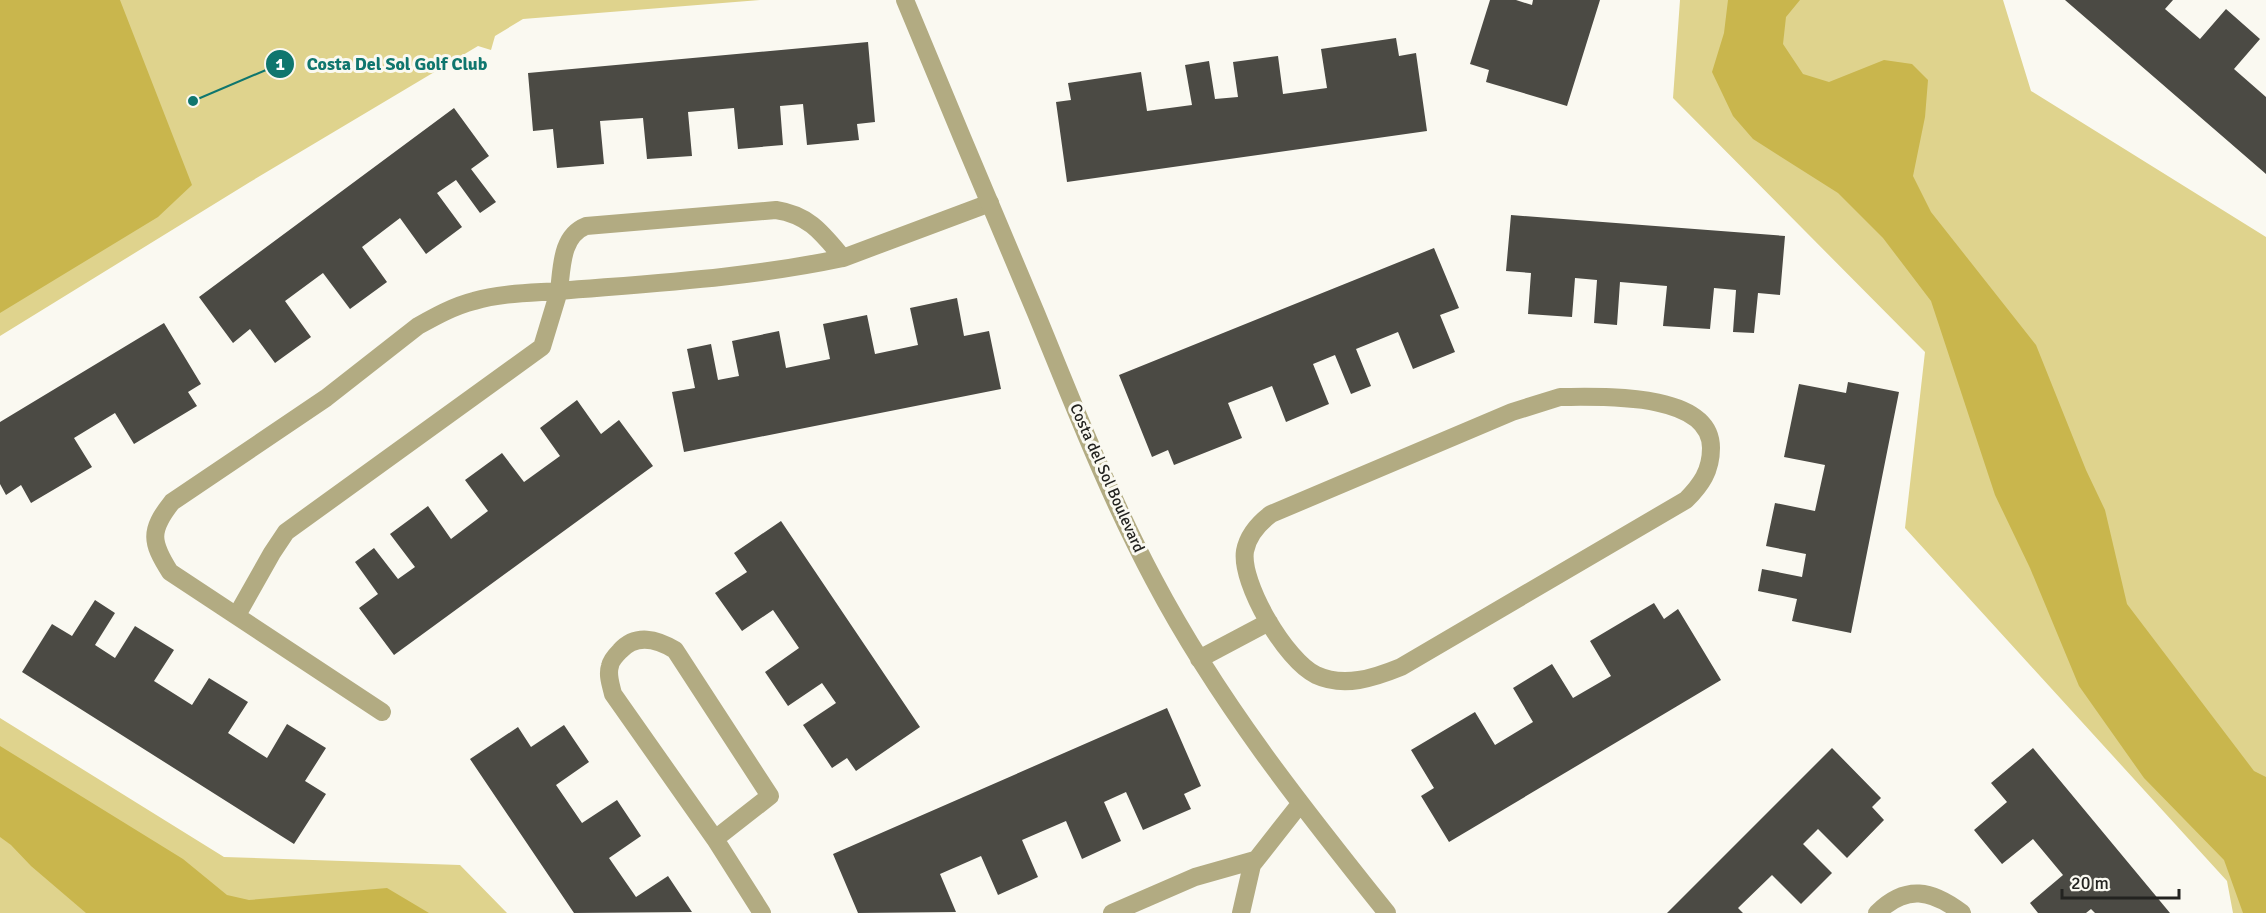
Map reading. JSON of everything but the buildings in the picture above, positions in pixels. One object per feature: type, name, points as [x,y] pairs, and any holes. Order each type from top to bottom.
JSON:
[{"type":"street","name":"Costa del Sol Boulevard","points":[[905,0],[1120,510],[1154,580],[1229,706],[1300,804],[1387,913]]},
{"type":"street","points":[[382,712],[170,572],[157,551],[155,533],[160,517],[172,502],[300,417],[418,326],[475,300],[503,295],[742,276],[787,270],[843,258],[990,204]]},
{"type":"street","points":[[237,615],[286,532],[542,347],[559,291],[568,242],[576,230],[586,226],[776,210],[793,212],[809,221],[822,232],[843,258]]},
{"type":"street","points":[[1560,397],[1628,399],[1666,403],[1684,411],[1704,426],[1711,441],[1711,457],[1702,484],[1686,500],[1392,670],[1365,679],[1348,681],[1316,675],[1292,655],[1269,622],[1252,590],[1245,564],[1245,551],[1249,539],[1259,524],[1271,514],[1512,412],[1560,397]]},
{"type":"street","points":[[1199,659],[1269,622]]},
{"type":"street","points":[[715,839],[770,796],[675,650],[662,642],[650,639],[626,644],[617,653],[609,668],[613,694],[715,839],[762,913]]},
{"type":"street","points":[[1241,913],[1252,865],[1300,804]]},
{"type":"street","points":[[1112,913],[1196,877],[1255,860]]},
{"type":"street","points":[[1877,913],[1898,896],[1909,892],[1933,896],[1951,904],[1962,913]]},
{"type":"shaded area","points":[[0,0],[760,0],[523,19],[495,36],[491,50],[478,46],[250,182],[0,336]]},
{"type":"shaded area","points":[[0,0],[120,0],[192,185],[158,217],[0,313]]},
{"type":"shaded area","points":[[1680,0],[2003,0],[2031,91],[2266,237],[2266,913],[2233,913],[2227,881],[1905,528],[1925,352],[1673,98]]},
{"type":"shaded area","points":[[1728,0],[1800,0],[1786,17],[1783,44],[1803,74],[1829,82],[1884,60],[1912,64],[1928,80],[1925,117],[1913,176],[1931,212],[2036,345],[2086,470],[2105,510],[2127,604],[2254,771],[2266,777],[2266,913],[2243,913],[2224,860],[2144,778],[2079,686],[2030,568],[1995,495],[1931,301],[1883,238],[1838,193],[1753,139],[1733,116],[1712,72],[1724,33]]},
{"type":"shaded area","points":[[0,718],[224,857],[460,865],[507,913],[0,913]]},
{"type":"shaded area","points":[[0,746],[183,859],[227,895],[249,900],[387,888],[429,913],[86,913],[0,837]]},
{"type":"place","name":"Costa Del Sol Golf Club","points":[[193,101]]}]
